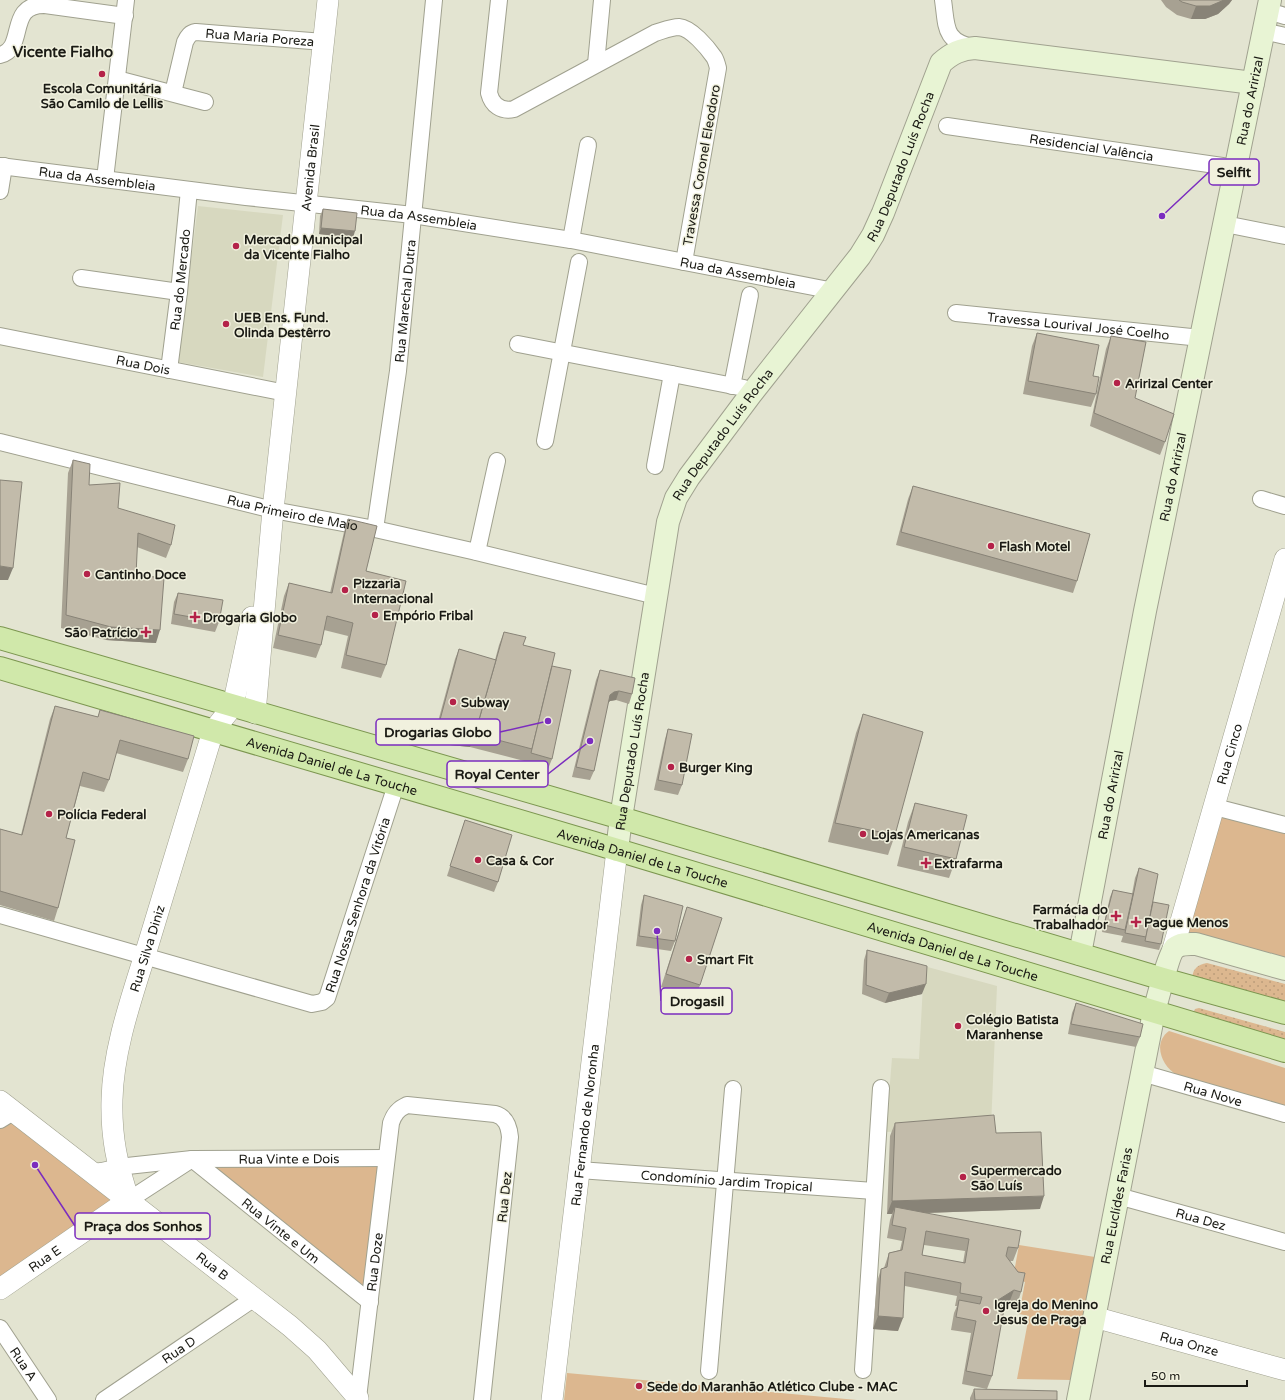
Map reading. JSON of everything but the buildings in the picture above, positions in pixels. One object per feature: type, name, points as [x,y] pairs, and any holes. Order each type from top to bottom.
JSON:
[{"type":"main road","name":"Rua do Aririzal","points":[[1080,954],[1145,611],[1253,83],[1271,14]]},
{"type":"main road","name":"Rua Deputado Luís Rocha","points":[[617,850],[668,522],[676,498],[742,390],[834,291],[860,256],[873,235],[883,213],[941,62],[954,52],[963,49],[975,48],[1253,83]]},
{"type":"main road","points":[[0,638],[621,818],[1163,979],[1285,1013]]},
{"type":"main road","name":"Avenida Daniel de La Touche","points":[[0,668],[617,850],[1285,1051]]},
{"type":"main road","points":[[233,706],[243,739]]},
{"type":"main road","points":[[1173,949],[1179,945],[1187,943],[1196,944],[1285,969]]},
{"type":"main road","name":"Rua Euclídes Farias","points":[[1078,1400],[1154,1012],[1173,949]]},
{"type":"main road","points":[[1163,979],[1166,998],[1174,1012],[1181,1020]]},
{"type":"street","name":"Avenida Brasil","points":[[255,713],[272,518],[328,0]]},
{"type":"street","name":"Rua Marechal Dutra","points":[[375,529],[398,371],[434,0]]},
{"type":"street","points":[[499,0],[489,93],[491,100],[498,107],[507,111],[514,109],[596,64],[602,0]]},
{"type":"street","name":"Rua Deputado Luís Rocha","points":[[941,62],[947,38],[943,0]]},
{"type":"street","points":[[0,55],[5,54],[10,50],[22,14],[34,6],[45,5],[126,8],[105,179]]},
{"type":"street","points":[[1271,14],[1285,36]]},
{"type":"street","name":"Travessa Coronel Eleodoro","points":[[596,64],[655,33],[680,27],[688,30],[696,36],[715,58],[718,68],[684,262]]},
{"type":"street","name":"Rua Deputado Luís Rocha","points":[[947,27],[950,36],[954,40],[965,46],[975,48]]},
{"type":"street","name":"Rua Maria Poreza","points":[[173,93],[184,42],[187,36],[191,33],[196,32],[324,42]]},
{"type":"street","points":[[117,79],[205,102]]},
{"type":"street","name":"Residencial Valência","points":[[947,126],[1236,168]]},
{"type":"street","points":[[571,240],[588,145]]},
{"type":"street","name":"Rua da Assembleia","points":[[2,166],[306,204],[413,214],[571,240],[834,291]]},
{"type":"street","points":[[0,191],[2,166]]},
{"type":"street","name":"Rua do Mercado","points":[[169,370],[179,292],[189,190]]},
{"type":"street","points":[[1224,224],[1285,236]]},
{"type":"street","points":[[545,441],[579,262]]},
{"type":"street","points":[[81,278],[179,292]]},
{"type":"street","points":[[518,344],[672,374],[742,390],[750,295]]},
{"type":"street","name":"Travessa Lourival José Coelho","points":[[956,313],[1201,338]]},
{"type":"street","name":"Rua Dois","points":[[0,336],[286,393]]},
{"type":"street","points":[[655,466],[672,374]]},
{"type":"street","name":"Rua Primeiro de Maio","points":[[0,442],[272,518],[375,529],[477,552],[656,596]]},
{"type":"street","points":[[477,552],[497,461]]},
{"type":"street","points":[[1261,499],[1285,506]]},
{"type":"street","name":"Avenida Brasil","points":[[233,706],[272,518]]},
{"type":"street","name":"Rua Cinco","points":[[1173,949],[1285,559]]},
{"type":"street","name":"Rua Silva Diniz","points":[[129,1200],[118,1167],[112,1118],[113,1083],[116,1057],[213,731],[233,706]]},
{"type":"street","name":"Rua Nossa Senhora da Vitória","points":[[0,915],[312,1004],[322,1002],[327,998],[396,785]]},
{"type":"street","points":[[1215,807],[1285,825]]},
{"type":"street","name":"Rua Fernando de Noronha","points":[[552,1400],[617,850]]},
{"type":"street","name":"Rua Nove","points":[[1142,1073],[1285,1114]]},
{"type":"street","points":[[863,1370],[881,1088]]},
{"type":"street","points":[[710,1371],[733,1089]]},
{"type":"street","name":"Rua Dez","points":[[391,1123],[396,1112],[407,1105],[495,1114],[500,1116],[508,1125],[510,1137],[482,1400]]},
{"type":"street","name":"Rua B","points":[[4,1111],[129,1200],[253,1299],[290,1326],[317,1350],[361,1400]]},
{"type":"street","name":"Rua Doze","points":[[361,1400],[370,1302],[391,1123]]},
{"type":"street","name":"Rua Vinte e Dois","points":[[91,1172],[107,1171],[118,1167],[192,1159],[386,1158]]},
{"type":"street","points":[[129,1200],[192,1159]]},
{"type":"street","name":"Rua Vinte e Um","points":[[192,1159],[370,1302]]},
{"type":"street","name":"Condomínio Jardim Tropical","points":[[579,1170],[874,1191]]},
{"type":"street","name":"Rua Dez","points":[[1118,1196],[1285,1242]]},
{"type":"street","name":"Rua E","points":[[0,1289],[129,1200]]},
{"type":"street","name":"Rua D","points":[[104,1400],[253,1299]]},
{"type":"street","name":"Rua Onze","points":[[1094,1317],[1285,1370]]},
{"type":"street","name":"Rua A","points":[[0,1328],[48,1400]]},
{"type":"shaded area","points":[[198,206],[283,215],[263,377],[178,362]]},
{"type":"shaded area","points":[[1219,816],[1285,833],[1285,962],[1186,932]]},
{"type":"shaded area","points":[[1207,963],[1285,984],[1285,1001],[1192,977],[1196,967]]},
{"type":"shaded area","name":"Colégio Batista Maranhense","points":[[924,966],[997,986],[991,1127],[886,1132],[892,1058],[919,1059]]},
{"type":"shaded area","points":[[1199,1008],[1285,1032],[1285,1042],[1194,1012],[1195,1009]]},
{"type":"shaded area","points":[[1169,1031],[1285,1068],[1285,1106],[1177,1075],[1163,1061],[1161,1054],[1161,1042]]},
{"type":"shaded area","points":[[14,1120],[114,1200],[0,1279],[0,1129]]},
{"type":"shaded area","points":[[379,1166],[366,1288],[215,1167]]},
{"type":"shaded area","points":[[1019,1245],[1095,1257],[1071,1380],[1017,1379],[1029,1316],[1019,1314],[1025,1282],[1013,1278]]},
{"type":"shaded area","name":"Sede do Maranhão Atlético Clube - MAC","points":[[567,1373],[857,1400],[564,1400]]},
{"type":"place","name":"Escola Comunitária São Camilo de Lellis","points":[[102,74]]},
{"type":"place","name":"Selfit","points":[[1162,216]]},
{"type":"place","name":"Mercado Municipal da Vicente Fialho","points":[[236,246]]},
{"type":"place","name":"UEB Ens. Fund. Olinda Destêrro","points":[[226,324]]},
{"type":"place","name":"Aririzal Center","points":[[1117,383]]},
{"type":"place","name":"Flash Motel","points":[[991,546]]},
{"type":"place","name":"Cantinho Doce","points":[[87,574]]},
{"type":"place","name":"Pizzaria Internacional","points":[[345,590]]},
{"type":"place","name":"Empório Fribal","points":[[375,615]]},
{"type":"place","name":"Drogaria Globo","points":[[195,617]]},
{"type":"place","name":"São Patrício","points":[[146,632]]},
{"type":"place","name":"Subway","points":[[453,702]]},
{"type":"place","name":"Drogarias Globo","points":[[548,721]]},
{"type":"place","name":"Royal Center","points":[[590,741]]},
{"type":"place","name":"Burger King","points":[[671,767]]},
{"type":"place","name":"Polícia Federal","points":[[49,814]]},
{"type":"place","name":"Lojas Americanas","points":[[863,834]]},
{"type":"place","name":"Casa & Cor","points":[[478,860]]},
{"type":"place","name":"Extrafarma","points":[[926,863]]},
{"type":"place","name":"Farmácia do Trabalhador","points":[[1116,916]]},
{"type":"place","name":"Pague Menos","points":[[1136,922]]},
{"type":"place","name":"Drogasil","points":[[657,931]]},
{"type":"place","name":"Smart Fit","points":[[689,959]]},
{"type":"place","name":"Colégio Batista Maranhense","points":[[958,1026]]},
{"type":"place","name":"Praça dos Sonhos","points":[[35,1165]]},
{"type":"place","name":"Supermercado São Luís","points":[[963,1177]]},
{"type":"place","name":"Igreja do Menino Jesus de Praga","points":[[986,1311]]},
{"type":"place","name":"Sede do Maranhão Atlético Clube - MAC","points":[[639,1386]]},
{"type":"district","name":"Vicente Fialho","points":[[63,52]]}]
